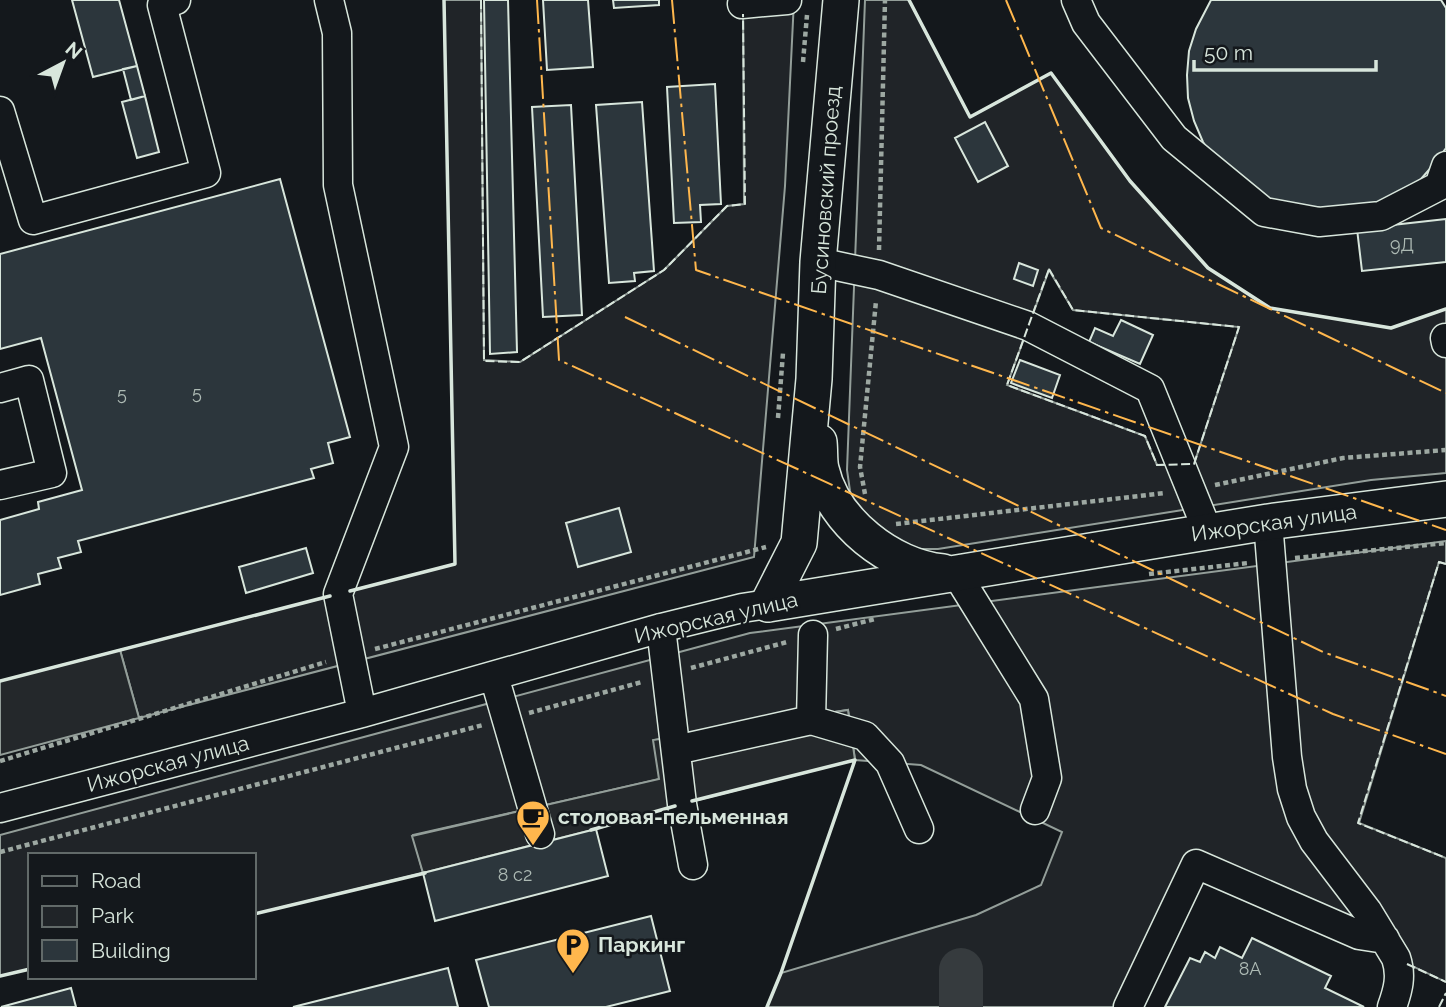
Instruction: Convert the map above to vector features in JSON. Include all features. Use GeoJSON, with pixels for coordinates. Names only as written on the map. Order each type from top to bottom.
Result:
{"type":"FeatureCollection","features":[{"type":"Feature","properties":{"kind":"main road","name":"Бусиновский проезд"},"geometry":{"type":"LineString","coordinates":[[814,379],[818,262],[841,0]]}},
{"type":"Feature","properties":{"kind":"main road"},"geometry":{"type":"LineString","coordinates":[[814,379],[821,469],[836,504],[858,531],[881,550],[935,571],[956,573]]}},
{"type":"Feature","properties":{"kind":"main road"},"geometry":{"type":"LineString","coordinates":[[768,604],[799,543],[814,379]]}},
{"type":"Feature","properties":{"kind":"main road","name":"Ижорская улица"},"geometry":{"type":"LineString","coordinates":[[768,604],[1268,522],[1446,499]]}},
{"type":"Feature","properties":{"kind":"street"},"geometry":{"type":"LineString","coordinates":[[0,111],[33,220],[206,173],[162,5],[176,0]]}},
{"type":"Feature","properties":{"kind":"street"},"geometry":{"type":"LineString","coordinates":[[330,0],[337,33],[338,185],[394,447],[338,594],[362,713]]}},
{"type":"Feature","properties":{"kind":"street"},"geometry":{"type":"LineString","coordinates":[[1076,0],[1086,23],[1174,138],[1264,212],[1319,222],[1381,216],[1439,186],[1446,166]]}},
{"type":"Feature","properties":{"kind":"street"},"geometry":{"type":"LineString","coordinates":[[743,4],[797,7]]}},
{"type":"Feature","properties":{"kind":"street"},"geometry":{"type":"LineString","coordinates":[[818,262],[879,275],[1028,326],[1150,389],[1209,532]]}},
{"type":"Feature","properties":{"kind":"street"},"geometry":{"type":"LineString","coordinates":[[0,388],[29,380],[52,473],[0,485]]}},
{"type":"Feature","properties":{"kind":"street"},"geometry":{"type":"LineString","coordinates":[[1268,522],[1287,757],[1292,789],[1301,817],[1314,841],[1368,912],[1396,958],[1399,966],[1399,986],[1392,1007]]}},
{"type":"Feature","properties":{"kind":"street"},"geometry":{"type":"LineString","coordinates":[[956,573],[1034,699],[1047,778],[1035,810]]}},
{"type":"Feature","properties":{"kind":"street","name":"Ижорская улица"},"geometry":{"type":"LineString","coordinates":[[0,807],[362,713],[661,628],[768,604]]}},
{"type":"Feature","properties":{"kind":"street"},"geometry":{"type":"LineString","coordinates":[[661,628],[682,804],[693,865]]}},
{"type":"Feature","properties":{"kind":"street"},"geometry":{"type":"LineString","coordinates":[[811,720],[813,635]]}},
{"type":"Feature","properties":{"kind":"street"},"geometry":{"type":"LineString","coordinates":[[494,676],[540,834]]}},
{"type":"Feature","properties":{"kind":"street"},"geometry":{"type":"LineString","coordinates":[[676,750],[811,720],[864,736],[890,763],[919,829]]}},
{"type":"Feature","properties":{"kind":"street"},"geometry":{"type":"LineString","coordinates":[[1128,1007],[1196,864],[1359,935],[1385,939]]}},
{"type":"Feature","properties":{"kind":"path"},"geometry":{"type":"LineString","coordinates":[[867,502],[860,467],[879,275],[885,0]]}},
{"type":"Feature","properties":{"kind":"path"},"geometry":{"type":"LineString","coordinates":[[797,7],[803,68]]}},
{"type":"Feature","properties":{"kind":"path"},"geometry":{"type":"LineString","coordinates":[[778,423],[784,341]]}},
{"type":"Feature","properties":{"kind":"path"},"geometry":{"type":"LineString","coordinates":[[888,525],[1191,490],[1343,458],[1446,450]]}},
{"type":"Feature","properties":{"kind":"path"},"geometry":{"type":"LineString","coordinates":[[1147,574],[1446,543]]}},
{"type":"Feature","properties":{"kind":"path"},"geometry":{"type":"LineString","coordinates":[[0,761],[350,655],[769,546]]}},
{"type":"Feature","properties":{"kind":"path"},"geometry":{"type":"LineString","coordinates":[[0,852],[878,618]]}},
{"type":"Feature","properties":{"kind":"green space"},"geometry":{"type":"Polygon","coordinates":[[[444,0],[481,0],[484,360],[520,362],[664,270],[727,206],[744,204],[743,0],[794,0],[785,186],[754,557],[139,718],[120,650],[455,564],[444,0]]]}},
{"type":"Feature","properties":{"kind":"green space"},"geometry":{"type":"Polygon","coordinates":[[[865,0],[909,0],[970,117],[1051,73],[1130,181],[1208,268],[1270,308],[1391,328],[1446,309],[1446,473],[1371,480],[938,549],[910,549],[892,545],[855,507],[847,470],[865,0]],[[1049,270],[1007,385],[1145,436],[1157,465],[1194,464],[1239,327],[1073,310],[1049,270]]]}},
{"type":"Feature","properties":{"kind":"green space"},"geometry":{"type":"Polygon","coordinates":[[[1446,541],[1446,564],[1439,562],[1359,823],[1446,858],[1446,982],[1196,864],[1128,1007],[767,1007],[781,973],[976,915],[1041,885],[1062,832],[921,765],[855,760],[848,710],[654,740],[660,779],[413,835],[423,873],[256,914],[256,853],[28,853],[28,969],[0,976],[0,835],[750,633],[1446,541]]]}},
{"type":"Feature","properties":{"kind":"shaded area"},"geometry":{"type":"Polygon","coordinates":[[[120,650],[139,718],[0,755],[0,681],[120,650]]]}},
{"type":"Feature","properties":{"kind":"shaded area"},"geometry":{"type":"Polygon","coordinates":[[[848,710],[855,760],[423,873],[412,836],[659,779],[653,740],[848,710]]]}},
{"type":"Feature","properties":{"kind":"building"},"geometry":{"type":"Polygon","coordinates":[[[72,0],[119,0],[137,66],[93,77],[72,0]]]}},
{"type":"Feature","properties":{"kind":"building"},"geometry":{"type":"Polygon","coordinates":[[[484,0],[508,0],[517,352],[490,354],[484,0]]]}},
{"type":"Feature","properties":{"kind":"building"},"geometry":{"type":"Polygon","coordinates":[[[543,0],[588,0],[593,67],[547,70],[543,0]]]}},
{"type":"Feature","properties":{"kind":"building"},"geometry":{"type":"Polygon","coordinates":[[[613,0],[659,0],[659,5],[614,8],[613,0]]]}},
{"type":"Feature","properties":{"kind":"building"},"geometry":{"type":"Polygon","coordinates":[[[1211,0],[1441,0],[1446,8],[1446,148],[1421,179],[1404,193],[1363,212],[1271,205],[1216,162],[1194,121],[1188,98],[1189,51],[1196,29],[1211,0]]]}},
{"type":"Feature","properties":{"kind":"building"},"geometry":{"type":"Polygon","coordinates":[[[137,66],[145,96],[131,100],[123,69],[137,66]]]}},
{"type":"Feature","properties":{"kind":"building"},"geometry":{"type":"Polygon","coordinates":[[[715,84],[721,204],[700,205],[701,222],[674,223],[667,87],[715,84]]]}},
{"type":"Feature","properties":{"kind":"building"},"geometry":{"type":"Polygon","coordinates":[[[145,96],[159,152],[137,158],[122,102],[145,96]]]}},
{"type":"Feature","properties":{"kind":"building"},"geometry":{"type":"Polygon","coordinates":[[[642,102],[654,271],[634,273],[635,281],[609,283],[596,105],[642,102]]]}},
{"type":"Feature","properties":{"kind":"building"},"geometry":{"type":"Polygon","coordinates":[[[571,105],[582,315],[543,317],[532,107],[571,105]]]}},
{"type":"Feature","properties":{"kind":"building"},"geometry":{"type":"Polygon","coordinates":[[[985,122],[1008,166],[978,182],[955,138],[985,122]]]}},
{"type":"Feature","properties":{"kind":"building"},"geometry":{"type":"Polygon","coordinates":[[[280,179],[350,437],[328,443],[333,463],[311,469],[314,478],[78,541],[81,552],[58,558],[61,568],[38,574],[40,584],[0,595],[0,520],[39,509],[38,502],[82,490],[41,338],[0,349],[0,254],[280,179]]]}},
{"type":"Feature","properties":{"kind":"building"},"geometry":{"type":"Polygon","coordinates":[[[1446,219],[1446,262],[1362,271],[1357,229],[1446,219]]]}},
{"type":"Feature","properties":{"kind":"building"},"geometry":{"type":"Polygon","coordinates":[[[1019,263],[1038,270],[1033,286],[1014,279],[1019,263]]]}},
{"type":"Feature","properties":{"kind":"building"},"geometry":{"type":"Polygon","coordinates":[[[1121,320],[1153,335],[1140,364],[1089,342],[1095,328],[1113,336],[1121,320]]]}},
{"type":"Feature","properties":{"kind":"building"},"geometry":{"type":"Polygon","coordinates":[[[1020,360],[1060,375],[1052,398],[1011,383],[1020,360]]]}},
{"type":"Feature","properties":{"kind":"building"},"geometry":{"type":"Polygon","coordinates":[[[619,508],[631,552],[578,567],[566,523],[619,508]]]}},
{"type":"Feature","properties":{"kind":"building"},"geometry":{"type":"Polygon","coordinates":[[[306,548],[313,573],[246,593],[239,567],[306,548]]]}},
{"type":"Feature","properties":{"kind":"building"},"geometry":{"type":"Polygon","coordinates":[[[596,829],[608,876],[435,921],[423,873],[596,829]]]}},
{"type":"Feature","properties":{"kind":"building","name":"Паркинг"},"geometry":{"type":"Polygon","coordinates":[[[651,916],[670,991],[606,1007],[489,1007],[476,960],[651,916]]]}},
{"type":"Feature","properties":{"kind":"building"},"geometry":{"type":"Polygon","coordinates":[[[1252,938],[1331,976],[1325,988],[1364,1007],[1165,1007],[1190,958],[1200,962],[1205,952],[1215,958],[1220,947],[1242,958],[1252,938]]]}},
{"type":"Feature","properties":{"kind":"building"},"geometry":{"type":"Polygon","coordinates":[[[448,968],[458,1007],[293,1007],[448,968]]]}},
{"type":"Feature","properties":{"kind":"building"},"geometry":{"type":"Polygon","coordinates":[[[71,988],[76,1007],[1,1007],[71,988]]]}},
{"type":"Feature","properties":{"kind":"waterway"},"geometry":{"type":"LineString","coordinates":[[961,970],[961,1007]]}},
{"type":"Feature","properties":{"kind":"fence"},"geometry":{"type":"LineString","coordinates":[[481,0],[484,361],[520,362],[664,270],[727,206],[745,204],[743,14]]}},
{"type":"Feature","properties":{"kind":"fence"},"geometry":{"type":"LineString","coordinates":[[1049,269],[1073,310],[1239,327],[1194,464],[1157,465],[1145,436],[1007,385],[1049,269]]}},
{"type":"Feature","properties":{"kind":"fence"},"geometry":{"type":"LineString","coordinates":[[1446,564],[1439,562],[1358,823],[1446,858]]}},
{"type":"Feature","properties":{"kind":"fence"},"geometry":{"type":"LineString","coordinates":[[1407,964],[1446,982]]}},
{"type":"Feature","properties":{"kind":"fence"},"geometry":{"type":"LineString","coordinates":[[1439,1007],[1446,993]]}},
{"type":"Feature","properties":{"kind":"wall"},"geometry":{"type":"LineString","coordinates":[[350,591],[455,564],[444,0]]}},
{"type":"Feature","properties":{"kind":"wall"},"geometry":{"type":"LineString","coordinates":[[909,0],[970,117],[1051,73],[1130,181],[1208,268],[1270,308],[1391,328],[1446,309]]}},
{"type":"Feature","properties":{"kind":"wall"},"geometry":{"type":"LineString","coordinates":[[0,681],[330,596]]}},
{"type":"Feature","properties":{"kind":"wall"},"geometry":{"type":"LineString","coordinates":[[692,801],[855,760],[767,1007]]}},
{"type":"Feature","properties":{"kind":"wall"},"geometry":{"type":"LineString","coordinates":[[591,830],[675,806]]}},
{"type":"Feature","properties":{"kind":"wall"},"geometry":{"type":"LineString","coordinates":[[256,914],[425,873]]}},
{"type":"Feature","properties":{"kind":"wall"},"geometry":{"type":"LineString","coordinates":[[0,976],[28,969]]}},
{"type":"Feature","properties":{"kind":"power"},"geometry":{"type":"LineString","coordinates":[[537,0],[559,360],[1333,714],[1446,754]]}},
{"type":"Feature","properties":{"kind":"power"},"geometry":{"type":"LineString","coordinates":[[672,0],[696,270],[1446,530]]}},
{"type":"Feature","properties":{"kind":"power"},"geometry":{"type":"LineString","coordinates":[[1006,0],[1101,228],[1446,393]]}},
{"type":"Feature","properties":{"kind":"power"},"geometry":{"type":"LineString","coordinates":[[625,317],[1323,652],[1446,696]]}},
{"type":"Feature","properties":{"kind":"place","name":"столовая-пельменная"},"geometry":{"type":"Point","coordinates":[533,847]}},
{"type":"Feature","properties":{"kind":"place","name":"Паркинг"},"geometry":{"type":"Point","coordinates":[573,975]}}]}
